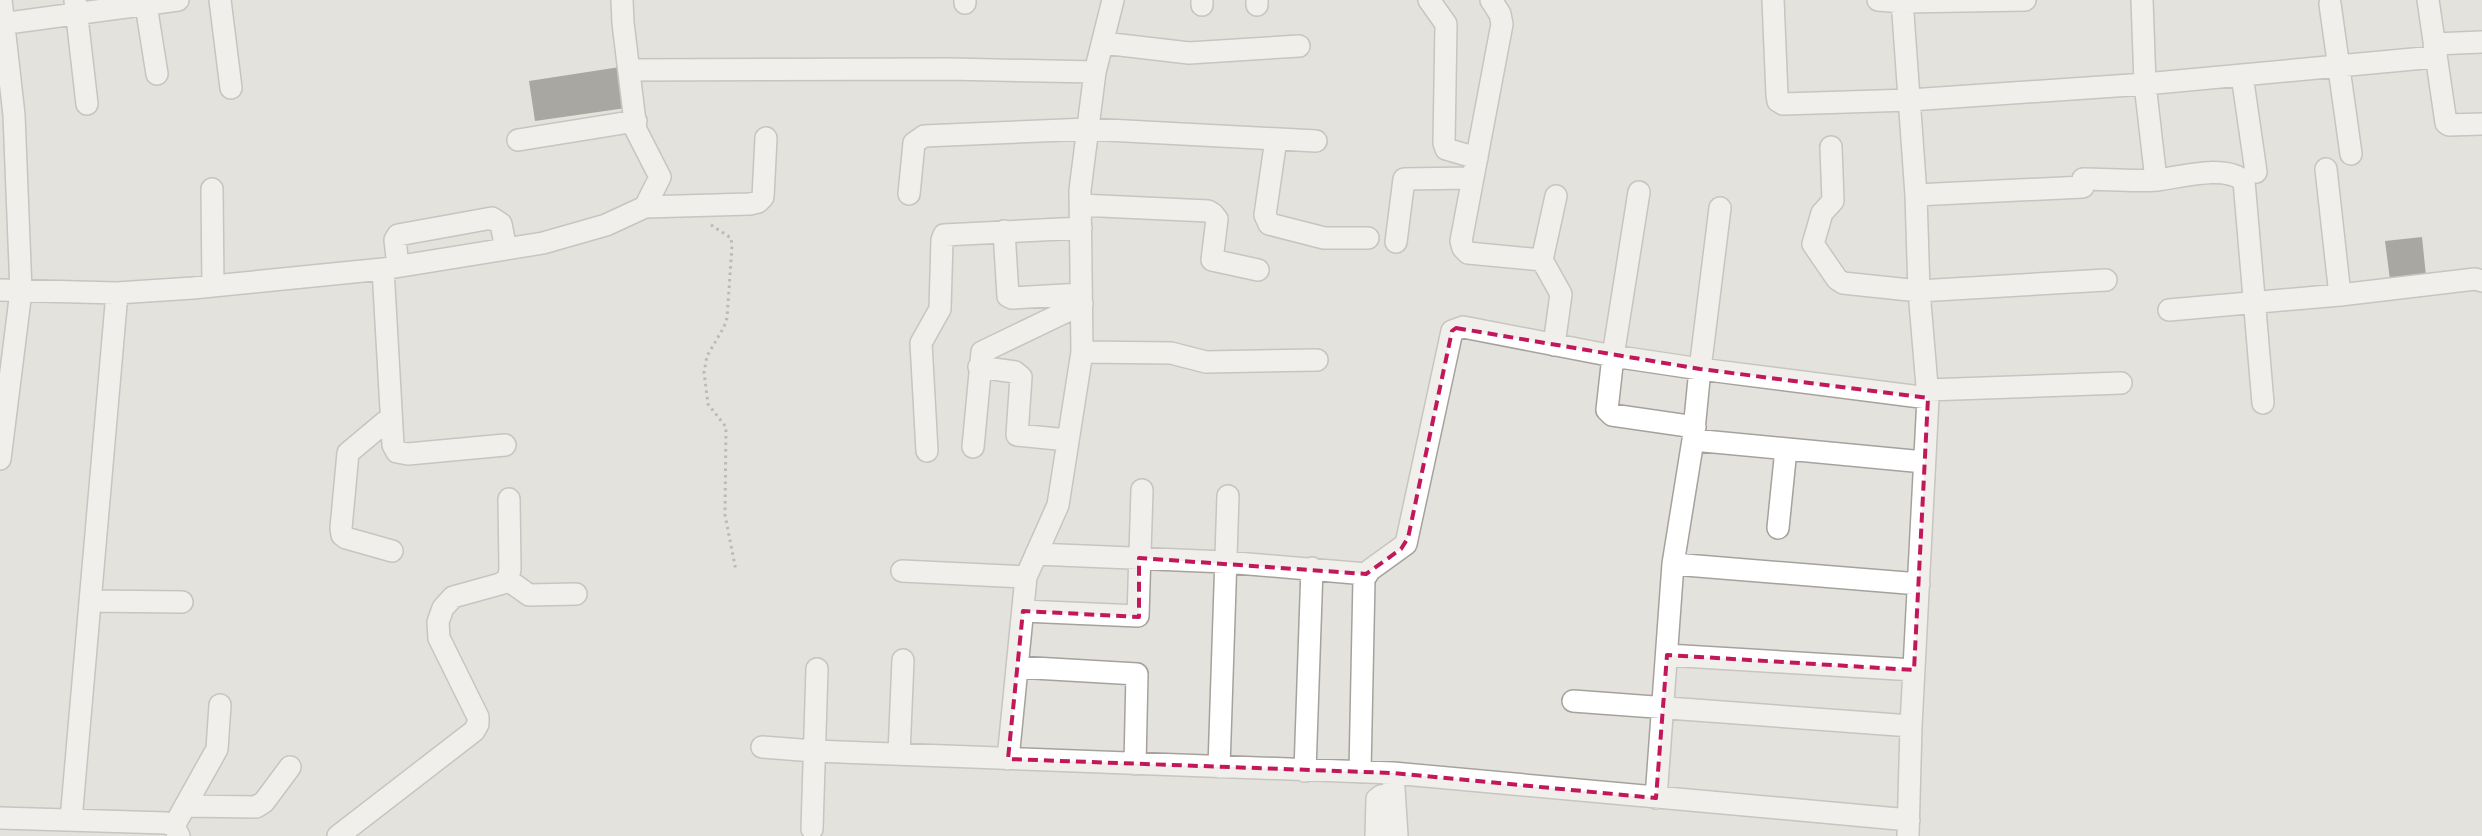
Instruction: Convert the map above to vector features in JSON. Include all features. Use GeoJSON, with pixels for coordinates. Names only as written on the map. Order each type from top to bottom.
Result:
{"type":"FeatureCollection","features":[{"type":"Feature","properties":{"kind":"street"},"geometry":{"type":"LineString","coordinates":[[0,459],[10,290],[14,115],[2,24],[1,0]]}},
{"type":"Feature","properties":{"kind":"street"},"geometry":{"type":"LineString","coordinates":[[2,24],[76,7],[178,0]]}},
{"type":"Feature","properties":{"kind":"street"},"geometry":{"type":"LineString","coordinates":[[220,0],[231,88]]}},
{"type":"Feature","properties":{"kind":"street"},"geometry":{"type":"LineString","coordinates":[[622,0],[636,130],[660,177],[645,207]]}},
{"type":"Feature","properties":{"kind":"street"},"geometry":{"type":"LineString","coordinates":[[1008,759],[1026,576],[1058,505],[1082,352],[1080,205],[1095,72],[1113,0]]}},
{"type":"Feature","properties":{"kind":"street"},"geometry":{"type":"LineString","coordinates":[[1429,0],[1446,24],[1444,143],[1446,149],[1475,168]]}},
{"type":"Feature","properties":{"kind":"street"},"geometry":{"type":"LineString","coordinates":[[1491,0],[1500,14],[1502,24],[1461,241],[1463,248],[1468,253],[1542,260]]}},
{"type":"Feature","properties":{"kind":"street"},"geometry":{"type":"LineString","coordinates":[[1773,0],[1778,101],[1784,104],[1910,100],[2145,84],[2339,65],[2482,42]]}},
{"type":"Feature","properties":{"kind":"street"},"geometry":{"type":"LineString","coordinates":[[1878,0],[2025,0]]}},
{"type":"Feature","properties":{"kind":"street"},"geometry":{"type":"LineString","coordinates":[[2142,0],[2145,84],[2156,180]]}},
{"type":"Feature","properties":{"kind":"street"},"geometry":{"type":"LineString","coordinates":[[2428,0],[2446,123],[2449,125],[2482,124]]}},
{"type":"Feature","properties":{"kind":"street"},"geometry":{"type":"LineString","coordinates":[[762,747],[814,751],[1360,772],[1394,783],[1656,798],[1909,828],[1911,726],[1927,394],[1919,291],[1916,195],[1910,100],[1902,1]]}},
{"type":"Feature","properties":{"kind":"street"},"geometry":{"type":"LineString","coordinates":[[148,3],[157,74]]}},
{"type":"Feature","properties":{"kind":"street"},"geometry":{"type":"LineString","coordinates":[[2330,4],[2351,154]]}},
{"type":"Feature","properties":{"kind":"street"},"geometry":{"type":"LineString","coordinates":[[76,7],[87,104]]}},
{"type":"Feature","properties":{"kind":"street"},"geometry":{"type":"LineString","coordinates":[[1102,43],[1189,53],[1299,46]]}},
{"type":"Feature","properties":{"kind":"street"},"geometry":{"type":"LineString","coordinates":[[629,70],[949,69],[1095,72]]}},
{"type":"Feature","properties":{"kind":"street"},"geometry":{"type":"LineString","coordinates":[[2242,75],[2256,172]]}},
{"type":"Feature","properties":{"kind":"street"},"geometry":{"type":"LineString","coordinates":[[518,140],[636,121]]}},
{"type":"Feature","properties":{"kind":"street"},"geometry":{"type":"LineString","coordinates":[[910,194],[914,143],[924,136],[1088,129],[1316,142]]}},
{"type":"Feature","properties":{"kind":"street"},"geometry":{"type":"LineString","coordinates":[[10,290],[117,294],[390,267],[543,243],[606,225],[645,207],[750,204],[758,202],[763,197],[766,138]]}},
{"type":"Feature","properties":{"kind":"street"},"geometry":{"type":"LineString","coordinates":[[1276,139],[1264,215],[1269,224],[1324,238],[1368,238]]}},
{"type":"Feature","properties":{"kind":"street"},"geometry":{"type":"LineString","coordinates":[[1831,147],[1834,201],[1822,213],[1813,239],[1815,249],[1838,280],[1843,283],[1919,291],[2106,280]]}},
{"type":"Feature","properties":{"kind":"street"},"geometry":{"type":"LineString","coordinates":[[1396,242],[1404,180],[1475,168]]}},
{"type":"Feature","properties":{"kind":"street"},"geometry":{"type":"LineString","coordinates":[[2326,169],[2340,295]]}},
{"type":"Feature","properties":{"kind":"street"},"geometry":{"type":"LineString","coordinates":[[1916,195],[2083,183],[2156,180],[2204,172],[2238,176],[2244,181],[2263,403]]}},
{"type":"Feature","properties":{"kind":"street"},"geometry":{"type":"LineString","coordinates":[[212,189],[213,286]]}},
{"type":"Feature","properties":{"kind":"street"},"geometry":{"type":"LineString","coordinates":[[1639,192],[1613,356],[1608,414],[1694,434],[1786,448],[1924,462]]}},
{"type":"Feature","properties":{"kind":"street"},"geometry":{"type":"LineString","coordinates":[[1554,344],[1561,294],[1542,260],[1556,196]]}},
{"type":"Feature","properties":{"kind":"street"},"geometry":{"type":"LineString","coordinates":[[1080,205],[1208,211],[1216,219],[1212,260],[1258,270]]}},
{"type":"Feature","properties":{"kind":"street"},"geometry":{"type":"LineString","coordinates":[[1656,798],[1673,564],[1694,434],[1720,208]]}},
{"type":"Feature","properties":{"kind":"street"},"geometry":{"type":"LineString","coordinates":[[505,445],[408,454],[397,452],[393,446],[391,417],[390,267],[395,240],[398,235],[492,218],[501,224],[506,249]]}},
{"type":"Feature","properties":{"kind":"street"},"geometry":{"type":"LineString","coordinates":[[927,451],[921,343],[940,309],[942,240],[948,234],[1080,228]]}},
{"type":"Feature","properties":{"kind":"street"},"geometry":{"type":"LineString","coordinates":[[1004,232],[1008,296],[1012,298],[1081,299]]}},
{"type":"Feature","properties":{"kind":"street"},"geometry":{"type":"LineString","coordinates":[[2168,310],[2254,304],[2475,279],[2482,281]]}},
{"type":"Feature","properties":{"kind":"street"},"geometry":{"type":"LineString","coordinates":[[71,820],[117,294]]}},
{"type":"Feature","properties":{"kind":"street"},"geometry":{"type":"LineString","coordinates":[[973,447],[979,367],[982,352],[1081,299]]}},
{"type":"Feature","properties":{"kind":"street"},"geometry":{"type":"LineString","coordinates":[[1036,554],[1224,562],[1366,574],[1406,544],[1452,331],[1463,327],[1613,356],[1700,369],[1927,394],[2121,383]]}},
{"type":"Feature","properties":{"kind":"street"},"geometry":{"type":"LineString","coordinates":[[1082,352],[1171,353],[1206,362],[1317,360]]}},
{"type":"Feature","properties":{"kind":"street"},"geometry":{"type":"LineString","coordinates":[[979,367],[1015,372],[1021,377],[1017,436],[1068,440]]}},
{"type":"Feature","properties":{"kind":"street"},"geometry":{"type":"LineString","coordinates":[[391,417],[348,453],[341,528],[342,535],[346,538],[392,551]]}},
{"type":"Feature","properties":{"kind":"street"},"geometry":{"type":"LineString","coordinates":[[1778,528],[1786,448]]}},
{"type":"Feature","properties":{"kind":"street"},"geometry":{"type":"LineString","coordinates":[[1023,611],[1138,616],[1142,490]]}},
{"type":"Feature","properties":{"kind":"street"},"geometry":{"type":"LineString","coordinates":[[1219,767],[1224,562],[1228,496]]}},
{"type":"Feature","properties":{"kind":"street"},"geometry":{"type":"LineString","coordinates":[[508,580],[510,569],[509,499]]}},
{"type":"Feature","properties":{"kind":"street"},"geometry":{"type":"LineString","coordinates":[[1673,564],[1919,584]]}},
{"type":"Feature","properties":{"kind":"street"},"geometry":{"type":"LineString","coordinates":[[1305,770],[1312,568]]}},
{"type":"Feature","properties":{"kind":"street"},"geometry":{"type":"LineString","coordinates":[[902,571],[1026,576]]}},
{"type":"Feature","properties":{"kind":"street"},"geometry":{"type":"LineString","coordinates":[[1360,772],[1366,574]]}},
{"type":"Feature","properties":{"kind":"street"},"geometry":{"type":"LineString","coordinates":[[508,580],[529,595],[576,594]]}},
{"type":"Feature","properties":{"kind":"street"},"geometry":{"type":"LineString","coordinates":[[338,836],[474,731],[478,724],[478,717],[439,638],[438,622],[443,608],[453,597],[508,580]]}},
{"type":"Feature","properties":{"kind":"street"},"geometry":{"type":"LineString","coordinates":[[90,602],[182,602]]}},
{"type":"Feature","properties":{"kind":"street"},"geometry":{"type":"LineString","coordinates":[[1667,655],[1914,670]]}},
{"type":"Feature","properties":{"kind":"street"},"geometry":{"type":"LineString","coordinates":[[900,754],[903,660]]}},
{"type":"Feature","properties":{"kind":"street"},"geometry":{"type":"LineString","coordinates":[[1017,667],[1137,674],[1135,764]]}},
{"type":"Feature","properties":{"kind":"street"},"geometry":{"type":"LineString","coordinates":[[812,829],[818,669]]}},
{"type":"Feature","properties":{"kind":"street"},"geometry":{"type":"LineString","coordinates":[[1573,701],[1911,726]]}},
{"type":"Feature","properties":{"kind":"street"},"geometry":{"type":"LineString","coordinates":[[0,818],[71,820],[176,831],[186,806],[216,749],[220,706]]}},
{"type":"Feature","properties":{"kind":"street"},"geometry":{"type":"LineString","coordinates":[[186,806],[244,809],[256,807],[264,802],[290,767]]}},
{"type":"Feature","properties":{"kind":"street"},"geometry":{"type":"LineString","coordinates":[[1376,836],[1377,799],[1394,783]]}},
{"type":"Feature","properties":{"kind":"street"},"geometry":{"type":"LineString","coordinates":[[1394,783],[1398,836]]}},
{"type":"Feature","properties":{"kind":"path"},"geometry":{"type":"LineString","coordinates":[[710,224],[731,238],[732,246],[727,318],[724,327],[707,356],[704,372],[708,404],[726,427],[725,514],[736,571]]}},
{"type":"Feature","properties":{"kind":"highlighted area"},"geometry":{"type":"Polygon","coordinates":[[[1456,328],[1700,369],[1928,398],[1914,670],[1667,655],[1656,798],[1393,773],[1008,759],[1023,611],[1139,617],[1139,558],[1366,574],[1401,549],[1408,538],[1452,331],[1456,328]]]}},
{"type":"Feature","properties":{"kind":"building"},"geometry":{"type":"Polygon","coordinates":[[[620,67],[626,108],[535,121],[529,81],[620,67]]]}},
{"type":"Feature","properties":{"kind":"building"},"geometry":{"type":"Polygon","coordinates":[[[2422,237],[2426,276],[2390,280],[2385,241],[2422,237]]]}}]}
